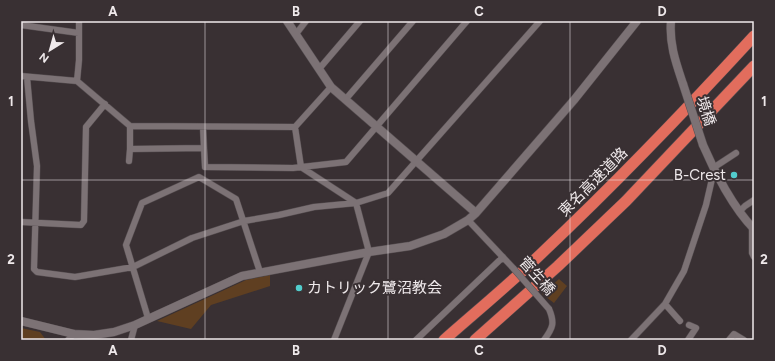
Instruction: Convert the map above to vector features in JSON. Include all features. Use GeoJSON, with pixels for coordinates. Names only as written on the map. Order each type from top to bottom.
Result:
{"type":"FeatureCollection","features":[{"type":"Feature","properties":{"kind":"highway","name":"東名高速道路"},"geometry":{"type":"LineString","coordinates":[[444,340],[543,253],[695,101],[754,36]]}},
{"type":"Feature","properties":{"kind":"highway"},"geometry":{"type":"LineString","coordinates":[[475,340],[558,266],[626,201],[754,66]]}},
{"type":"Feature","properties":{"kind":"street"},"geometry":{"type":"LineString","coordinates":[[77,80],[79,60],[78,21]]}},
{"type":"Feature","properties":{"kind":"street"},"geometry":{"type":"LineString","coordinates":[[287,21],[331,87],[476,213]]}},
{"type":"Feature","properties":{"kind":"street"},"geometry":{"type":"LineString","coordinates":[[296,34],[306,21]]}},
{"type":"Feature","properties":{"kind":"street"},"geometry":{"type":"LineString","coordinates":[[319,69],[360,21]]}},
{"type":"Feature","properties":{"kind":"street"},"geometry":{"type":"LineString","coordinates":[[345,100],[414,21]]}},
{"type":"Feature","properties":{"kind":"street"},"geometry":{"type":"LineString","coordinates":[[203,127],[205,167],[280,168],[346,162],[466,21]]}},
{"type":"Feature","properties":{"kind":"street"},"geometry":{"type":"LineString","coordinates":[[331,87],[295,127],[130,126],[77,80],[24,77],[37,166],[34,269],[37,272],[75,277],[133,267],[192,238],[244,221],[314,207],[356,203],[388,193],[540,21]]}},
{"type":"Feature","properties":{"kind":"street"},"geometry":{"type":"LineString","coordinates":[[21,321],[71,337],[107,333],[135,325],[242,276],[369,252],[410,246],[444,234],[468,220],[476,213],[574,100],[637,21]]}},
{"type":"Feature","properties":{"kind":"street","name":"境橋"},"geometry":{"type":"LineString","coordinates":[[671,21],[672,53],[702,145],[715,171],[740,211],[753,228]]}},
{"type":"Feature","properties":{"kind":"street"},"geometry":{"type":"LineString","coordinates":[[21,25],[79,33]]}},
{"type":"Feature","properties":{"kind":"street"},"geometry":{"type":"LineString","coordinates":[[21,222],[81,225],[84,221],[86,127],[105,104]]}},
{"type":"Feature","properties":{"kind":"street"},"geometry":{"type":"LineString","coordinates":[[129,161],[130,126]]}},
{"type":"Feature","properties":{"kind":"street"},"geometry":{"type":"LineString","coordinates":[[295,127],[301,167],[356,203],[369,252],[334,340]]}},
{"type":"Feature","properties":{"kind":"street"},"geometry":{"type":"LineString","coordinates":[[130,149],[204,148]]}},
{"type":"Feature","properties":{"kind":"street"},"geometry":{"type":"LineString","coordinates":[[631,340],[665,304],[684,271],[704,212],[715,171],[736,153]]}},
{"type":"Feature","properties":{"kind":"street"},"geometry":{"type":"LineString","coordinates":[[148,318],[126,245],[142,203],[199,177],[236,199],[244,221],[252,252],[260,272]]}},
{"type":"Feature","properties":{"kind":"street"},"geometry":{"type":"LineString","coordinates":[[740,211],[744,206],[754,200]]}},
{"type":"Feature","properties":{"kind":"street","name":"菅生橋"},"geometry":{"type":"LineString","coordinates":[[468,220],[549,309],[553,319],[551,331],[544,340]]}},
{"type":"Feature","properties":{"kind":"street"},"geometry":{"type":"LineString","coordinates":[[753,228],[752,253],[754,256]]}},
{"type":"Feature","properties":{"kind":"street"},"geometry":{"type":"LineString","coordinates":[[416,340],[504,259]]}},
{"type":"Feature","properties":{"kind":"street"},"geometry":{"type":"LineString","coordinates":[[665,304],[680,321]]}},
{"type":"Feature","properties":{"kind":"street"},"geometry":{"type":"LineString","coordinates":[[131,340],[135,325]]}},
{"type":"Feature","properties":{"kind":"street"},"geometry":{"type":"LineString","coordinates":[[688,340],[696,328],[689,325]]}},
{"type":"Feature","properties":{"kind":"street"},"geometry":{"type":"LineString","coordinates":[[729,340],[734,334],[744,340]]}},
{"type":"Feature","properties":{"kind":"shaded area"},"geometry":{"type":"Polygon","coordinates":[[[270,275],[270,286],[211,305],[191,329],[157,321],[246,280],[270,275]]]}},
{"type":"Feature","properties":{"kind":"shaded area"},"geometry":{"type":"Polygon","coordinates":[[[559,279],[567,286],[554,303],[542,294],[559,279]]]}},
{"type":"Feature","properties":{"kind":"shaded area"},"geometry":{"type":"Polygon","coordinates":[[[21,328],[40,332],[46,340],[21,340],[21,328]]]}},
{"type":"Feature","properties":{"kind":"place","name":"B-Crest"},"geometry":{"type":"Point","coordinates":[734,175]}},
{"type":"Feature","properties":{"kind":"place","name":"カトリック鷺沼教会"},"geometry":{"type":"Point","coordinates":[299,288]}}]}
